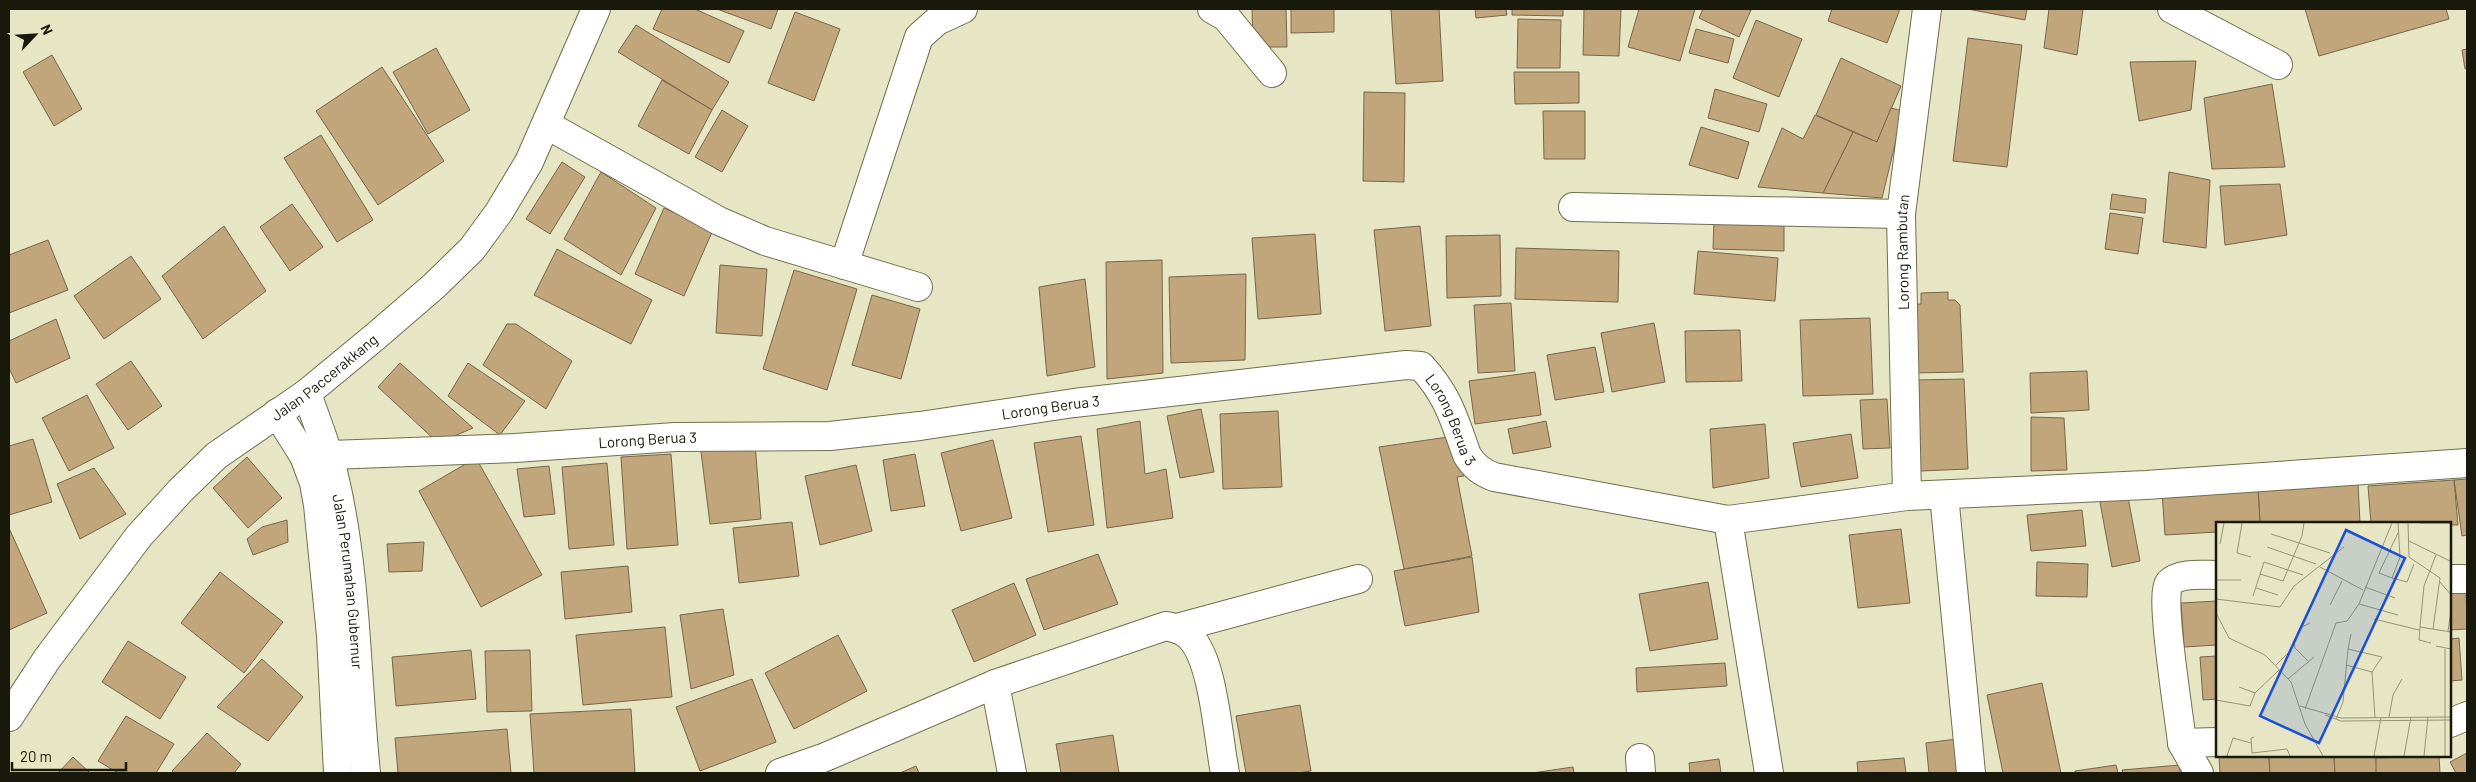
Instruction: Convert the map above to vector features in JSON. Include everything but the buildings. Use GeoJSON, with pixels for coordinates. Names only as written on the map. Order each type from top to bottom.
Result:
{"type":"FeatureCollection","features":[{"type":"Feature","properties":{"kind":"street","name":"Jalan Paccerakkang"},"geometry":{"type":"LineString","coordinates":[[9,717],[47,659],[139,536],[216,456],[306,394],[434,286],[472,249],[499,212],[529,162],[596,9]]}},
{"type":"Feature","properties":{"kind":"street"},"geometry":{"type":"LineString","coordinates":[[844,264],[919,37],[938,20],[963,9]]}},
{"type":"Feature","properties":{"kind":"street"},"geometry":{"type":"LineString","coordinates":[[1212,9],[1226,18],[1272,73]]}},
{"type":"Feature","properties":{"kind":"street","name":"Lorong Rambutan"},"geometry":{"type":"LineString","coordinates":[[1907,496],[1901,214],[1927,9]]}},
{"type":"Feature","properties":{"kind":"street"},"geometry":{"type":"LineString","coordinates":[[2172,9],[2278,65]]}},
{"type":"Feature","properties":{"kind":"street"},"geometry":{"type":"LineString","coordinates":[[546,125],[719,221],[765,241],[918,287]]}},
{"type":"Feature","properties":{"kind":"street"},"geometry":{"type":"LineString","coordinates":[[1574,206],[1901,214]]}},
{"type":"Feature","properties":{"kind":"street","name":"Lorong Berua 3"},"geometry":{"type":"LineString","coordinates":[[316,455],[466,450],[675,438],[830,436],[920,426],[1074,403],[1406,365],[1421,366],[1445,396],[1467,455],[1472,464],[1482,472],[1512,481],[1728,520],[1907,496],[2146,485],[2467,463]]}},
{"type":"Feature","properties":{"kind":"street","name":"Jalan Perumahan Gubernur"},"geometry":{"type":"LineString","coordinates":[[306,394],[316,455],[314,483],[332,635],[338,773]]}},
{"type":"Feature","properties":{"kind":"street","name":"Jalan Perumahan Gubernur"},"geometry":{"type":"LineString","coordinates":[[277,413],[316,455],[340,502],[349,563],[366,773]]}},
{"type":"Feature","properties":{"kind":"street"},"geometry":{"type":"LineString","coordinates":[[1944,495],[1971,773]]}},
{"type":"Feature","properties":{"kind":"street"},"geometry":{"type":"LineString","coordinates":[[1728,520],[1769,773]]}},
{"type":"Feature","properties":{"kind":"street"},"geometry":{"type":"LineString","coordinates":[[2199,773],[2182,743],[2167,620],[2166,592],[2168,584],[2180,577],[2216,575]]}},
{"type":"Feature","properties":{"kind":"street"},"geometry":{"type":"LineString","coordinates":[[1177,628],[1358,579]]}},
{"type":"Feature","properties":{"kind":"street"},"geometry":{"type":"LineString","coordinates":[[2451,579],[2467,580]]}},
{"type":"Feature","properties":{"kind":"street"},"geometry":{"type":"LineString","coordinates":[[780,773],[823,758],[995,684],[1166,626],[1177,628],[1190,636],[1199,649],[1208,673],[1225,773]]}},
{"type":"Feature","properties":{"kind":"street"},"geometry":{"type":"LineString","coordinates":[[995,684],[1012,773]]}},
{"type":"Feature","properties":{"kind":"street"},"geometry":{"type":"LineString","coordinates":[[2451,723],[2467,716]]}},
{"type":"Feature","properties":{"kind":"street"},"geometry":{"type":"LineString","coordinates":[[2182,743],[2216,742]]}}]}
